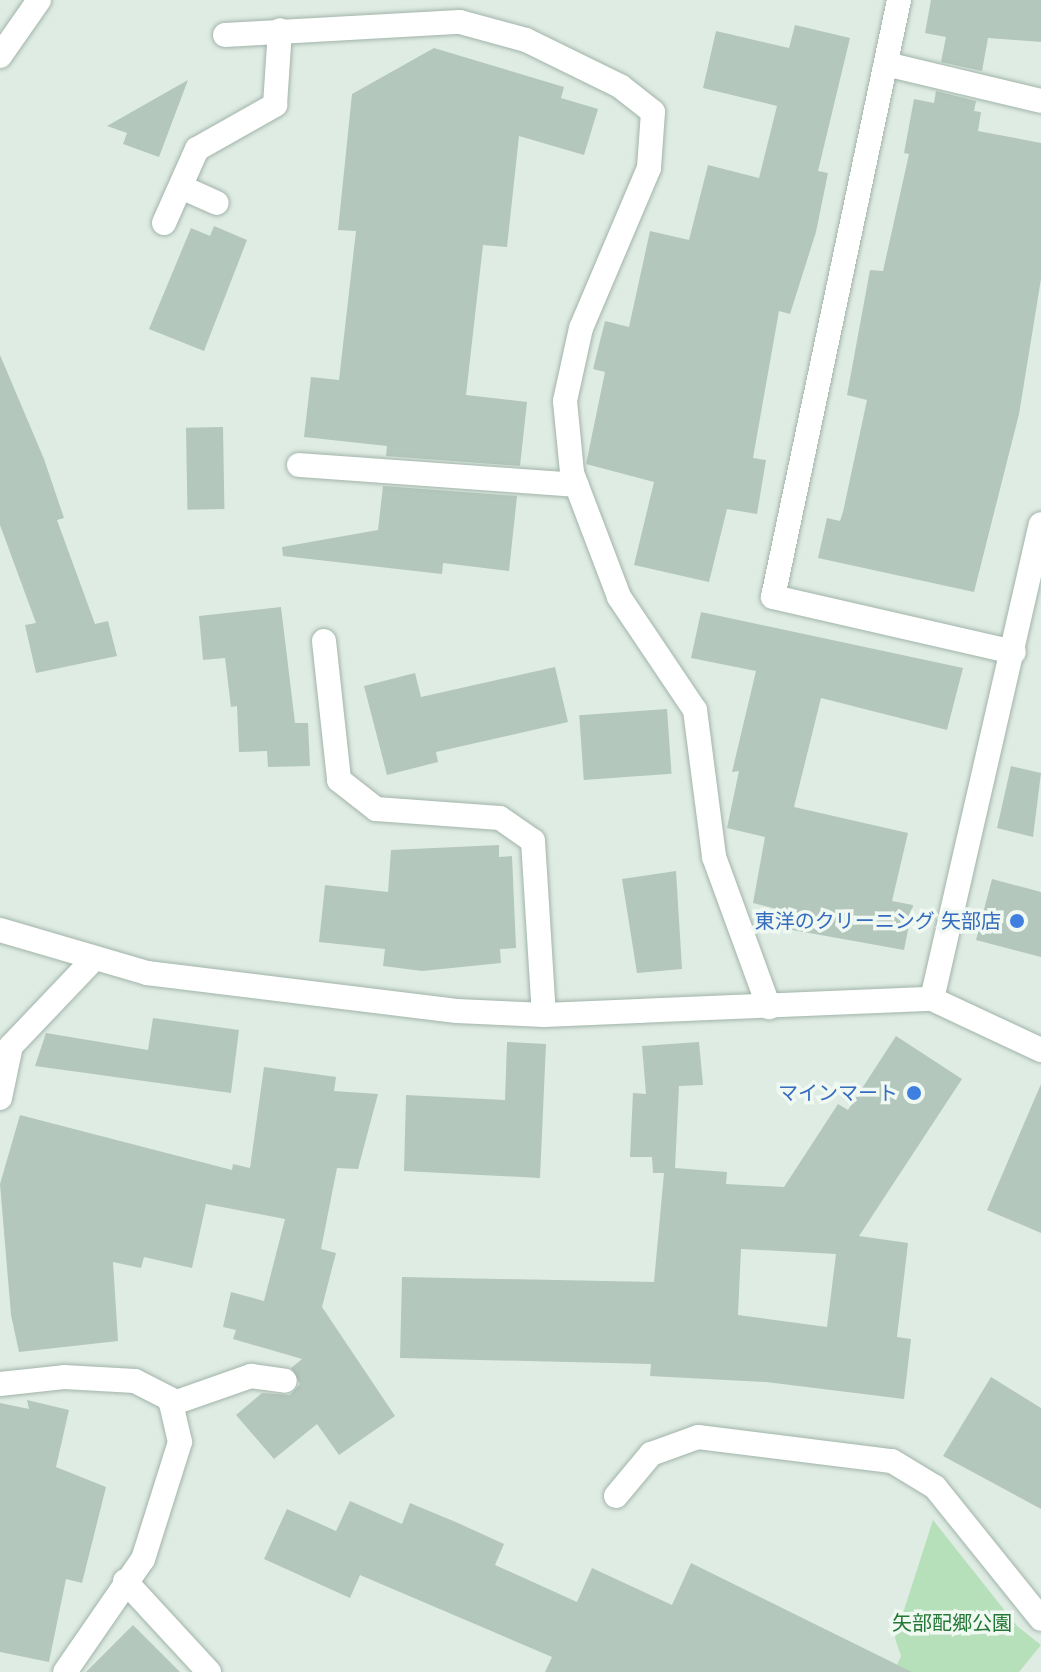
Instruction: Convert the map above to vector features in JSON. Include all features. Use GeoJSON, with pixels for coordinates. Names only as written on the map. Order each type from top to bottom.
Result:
{"type":"FeatureCollection","features":[{"type":"Feature","properties":{"kind":"street"},"geometry":{"type":"LineString","coordinates":[[0,56],[39,0]]}},
{"type":"Feature","properties":{"kind":"street"},"geometry":{"type":"LineString","coordinates":[[899,0],[773,597],[1014,652]]}},
{"type":"Feature","properties":{"kind":"street"},"geometry":{"type":"LineString","coordinates":[[225,35],[460,22],[526,40],[620,86],[653,112],[649,168],[581,328],[565,401],[576,485],[619,597],[695,710],[714,857],[769,1007]]}},
{"type":"Feature","properties":{"kind":"street"},"geometry":{"type":"LineString","coordinates":[[164,223],[197,149],[275,105],[280,30]]}},
{"type":"Feature","properties":{"kind":"street"},"geometry":{"type":"LineString","coordinates":[[886,64],[1041,101]]}},
{"type":"Feature","properties":{"kind":"street"},"geometry":{"type":"LineString","coordinates":[[181,187],[217,203]]}},
{"type":"Feature","properties":{"kind":"street"},"geometry":{"type":"LineString","coordinates":[[299,465],[576,485]]}},
{"type":"Feature","properties":{"kind":"street"},"geometry":{"type":"LineString","coordinates":[[932,999],[1041,524]]}},
{"type":"Feature","properties":{"kind":"street"},"geometry":{"type":"LineString","coordinates":[[324,641],[339,780],[376,809],[500,818],[533,841],[544,1015]]}},
{"type":"Feature","properties":{"kind":"street"},"geometry":{"type":"LineString","coordinates":[[0,930],[93,960],[147,973],[544,1015],[932,999],[1041,1050]]}},
{"type":"Feature","properties":{"kind":"street"},"geometry":{"type":"LineString","coordinates":[[0,1098],[11,1046],[93,960]]}},
{"type":"Feature","properties":{"kind":"street"},"geometry":{"type":"LineString","coordinates":[[171,1404],[251,1376],[285,1381]]}},
{"type":"Feature","properties":{"kind":"street"},"geometry":{"type":"LineString","coordinates":[[0,1384],[64,1377],[135,1381],[171,1404],[180,1442],[143,1559],[65,1672]]}},
{"type":"Feature","properties":{"kind":"street"},"geometry":{"type":"LineString","coordinates":[[616,1496],[651,1454],[698,1437],[892,1461],[935,1487],[1041,1619]]}},
{"type":"Feature","properties":{"kind":"street"},"geometry":{"type":"LineString","coordinates":[[125,1581],[209,1672]]}},
{"type":"Feature","properties":{"kind":"green space","name":"矢部配郷公園"},"geometry":{"type":"Polygon","coordinates":[[[933,1520],[1017,1626],[1041,1645],[1019,1672],[894,1672],[901,1656],[895,1638],[933,1520]]]}},
{"type":"Feature","properties":{"kind":"building"},"geometry":{"type":"Polygon","coordinates":[[[931,0],[1041,0],[1041,42],[988,38],[982,71],[941,62],[946,37],[925,33],[931,0]]]}},
{"type":"Feature","properties":{"kind":"building"},"geometry":{"type":"Polygon","coordinates":[[[795,25],[850,38],[818,171],[828,173],[816,232],[790,314],[779,311],[753,458],[766,460],[757,514],[727,509],[709,582],[634,565],[654,482],[586,464],[605,372],[593,369],[605,321],[629,327],[650,231],[689,240],[708,165],[759,178],[777,106],[703,88],[716,31],[789,48],[795,25]]]}},
{"type":"Feature","properties":{"kind":"building"},"geometry":{"type":"Polygon","coordinates":[[[434,48],[564,87],[561,98],[598,109],[584,155],[519,136],[507,247],[483,245],[466,395],[527,402],[520,466],[386,456],[387,446],[304,437],[311,377],[339,380],[356,231],[338,230],[352,94],[434,48]]]}},
{"type":"Feature","properties":{"kind":"building"},"geometry":{"type":"Polygon","coordinates":[[[188,80],[159,157],[123,144],[127,133],[107,126],[188,80]]]}},
{"type":"Feature","properties":{"kind":"building"},"geometry":{"type":"Polygon","coordinates":[[[936,91],[976,101],[974,111],[981,112],[978,131],[1041,143],[1041,279],[1019,414],[974,592],[818,558],[827,518],[840,521],[843,512],[867,400],[847,395],[870,270],[883,271],[909,154],[904,153],[914,99],[934,103],[936,91]]]}},
{"type":"Feature","properties":{"kind":"building"},"geometry":{"type":"Polygon","coordinates":[[[214,226],[247,240],[204,351],[149,329],[191,228],[210,236],[214,226]]]}},
{"type":"Feature","properties":{"kind":"building"},"geometry":{"type":"Polygon","coordinates":[[[0,355],[44,459],[64,518],[57,520],[95,624],[108,621],[117,656],[36,673],[25,625],[36,623],[0,525],[0,355]]]}},
{"type":"Feature","properties":{"kind":"building"},"geometry":{"type":"Polygon","coordinates":[[[223,427],[224,509],[187,510],[186,428],[223,427]]]}},
{"type":"Feature","properties":{"kind":"building"},"geometry":{"type":"Polygon","coordinates":[[[383,486],[517,496],[509,571],[443,563],[442,574],[283,556],[282,547],[378,530],[383,486]]]}},
{"type":"Feature","properties":{"kind":"building"},"geometry":{"type":"Polygon","coordinates":[[[281,607],[295,723],[308,723],[310,766],[268,767],[267,751],[239,752],[237,706],[231,707],[225,658],[203,660],[199,616],[281,607]]]}},
{"type":"Feature","properties":{"kind":"building"},"geometry":{"type":"Polygon","coordinates":[[[701,612],[963,668],[947,730],[821,698],[794,807],[908,833],[892,901],[913,905],[904,950],[776,927],[780,910],[753,903],[765,837],[727,828],[739,771],[732,772],[756,671],[691,658],[701,612]]]}},
{"type":"Feature","properties":{"kind":"building"},"geometry":{"type":"Polygon","coordinates":[[[555,667],[568,722],[436,752],[438,762],[387,775],[364,686],[415,673],[421,697],[555,667]]]}},
{"type":"Feature","properties":{"kind":"building"},"geometry":{"type":"Polygon","coordinates":[[[667,709],[672,774],[584,780],[579,715],[667,709]]]}},
{"type":"Feature","properties":{"kind":"building"},"geometry":{"type":"Polygon","coordinates":[[[1011,766],[1041,773],[1033,837],[997,828],[1011,766]]]}},
{"type":"Feature","properties":{"kind":"building"},"geometry":{"type":"Polygon","coordinates":[[[499,845],[499,857],[512,856],[516,948],[500,949],[501,963],[422,971],[383,966],[385,949],[319,942],[325,885],[388,892],[391,850],[499,845]]]}},
{"type":"Feature","properties":{"kind":"building"},"geometry":{"type":"Polygon","coordinates":[[[676,871],[682,969],[637,973],[622,879],[676,871]]]}},
{"type":"Feature","properties":{"kind":"building"},"geometry":{"type":"Polygon","coordinates":[[[992,879],[1041,892],[1041,957],[976,940],[992,879]]]}},
{"type":"Feature","properties":{"kind":"building"},"geometry":{"type":"Polygon","coordinates":[[[153,1018],[239,1030],[231,1093],[35,1066],[46,1033],[148,1050],[153,1018]]]}},
{"type":"Feature","properties":{"kind":"building"},"geometry":{"type":"Polygon","coordinates":[[[896,1036],[962,1079],[859,1236],[908,1243],[897,1337],[911,1339],[904,1399],[766,1382],[650,1376],[651,1364],[400,1358],[402,1277],[654,1282],[664,1173],[653,1173],[652,1157],[630,1157],[633,1093],[646,1094],[642,1046],[699,1042],[703,1085],[679,1086],[675,1168],[727,1172],[726,1184],[784,1187],[838,1104],[848,1110],[896,1036]],[[741,1249],[738,1315],[827,1327],[836,1254],[741,1249]]]}},
{"type":"Feature","properties":{"kind":"building"},"geometry":{"type":"Polygon","coordinates":[[[507,1042],[546,1044],[540,1178],[404,1171],[406,1095],[505,1100],[507,1042]]]}},
{"type":"Feature","properties":{"kind":"building"},"geometry":{"type":"Polygon","coordinates":[[[264,1067],[336,1077],[334,1091],[378,1094],[358,1169],[337,1168],[321,1249],[336,1253],[322,1307],[395,1416],[339,1455],[317,1424],[274,1459],[236,1415],[262,1393],[290,1395],[300,1384],[291,1368],[302,1359],[233,1339],[236,1330],[223,1327],[231,1292],[264,1301],[285,1219],[206,1204],[192,1268],[144,1257],[141,1268],[113,1262],[118,1341],[19,1352],[11,1315],[0,1184],[20,1115],[232,1170],[233,1164],[250,1168],[264,1067]]]}},
{"type":"Feature","properties":{"kind":"building"},"geometry":{"type":"Polygon","coordinates":[[[1041,1084],[1041,1233],[987,1210],[1041,1084]]]}},
{"type":"Feature","properties":{"kind":"building"},"geometry":{"type":"Polygon","coordinates":[[[991,1377],[1041,1408],[1041,1509],[943,1456],[991,1377]]]}},
{"type":"Feature","properties":{"kind":"building"},"geometry":{"type":"Polygon","coordinates":[[[27,1400],[69,1410],[56,1467],[106,1487],[82,1583],[66,1579],[49,1662],[0,1652],[0,1403],[29,1409],[27,1400]]]}},
{"type":"Feature","properties":{"kind":"building"},"geometry":{"type":"Polygon","coordinates":[[[350,1501],[402,1524],[410,1503],[458,1523],[504,1544],[495,1565],[577,1602],[592,1568],[672,1605],[691,1563],[912,1672],[545,1672],[552,1657],[360,1575],[350,1598],[264,1559],[287,1509],[336,1531],[350,1501]]]}},
{"type":"Feature","properties":{"kind":"building"},"geometry":{"type":"Polygon","coordinates":[[[133,1625],[180,1672],[86,1672],[133,1625]]]}},
{"type":"Feature","properties":{"kind":"place","name":"東洋のクリーニング 矢部店"},"geometry":{"type":"Point","coordinates":[1017,921]}},
{"type":"Feature","properties":{"kind":"place","name":"マインマート"},"geometry":{"type":"Point","coordinates":[914,1093]}}]}
